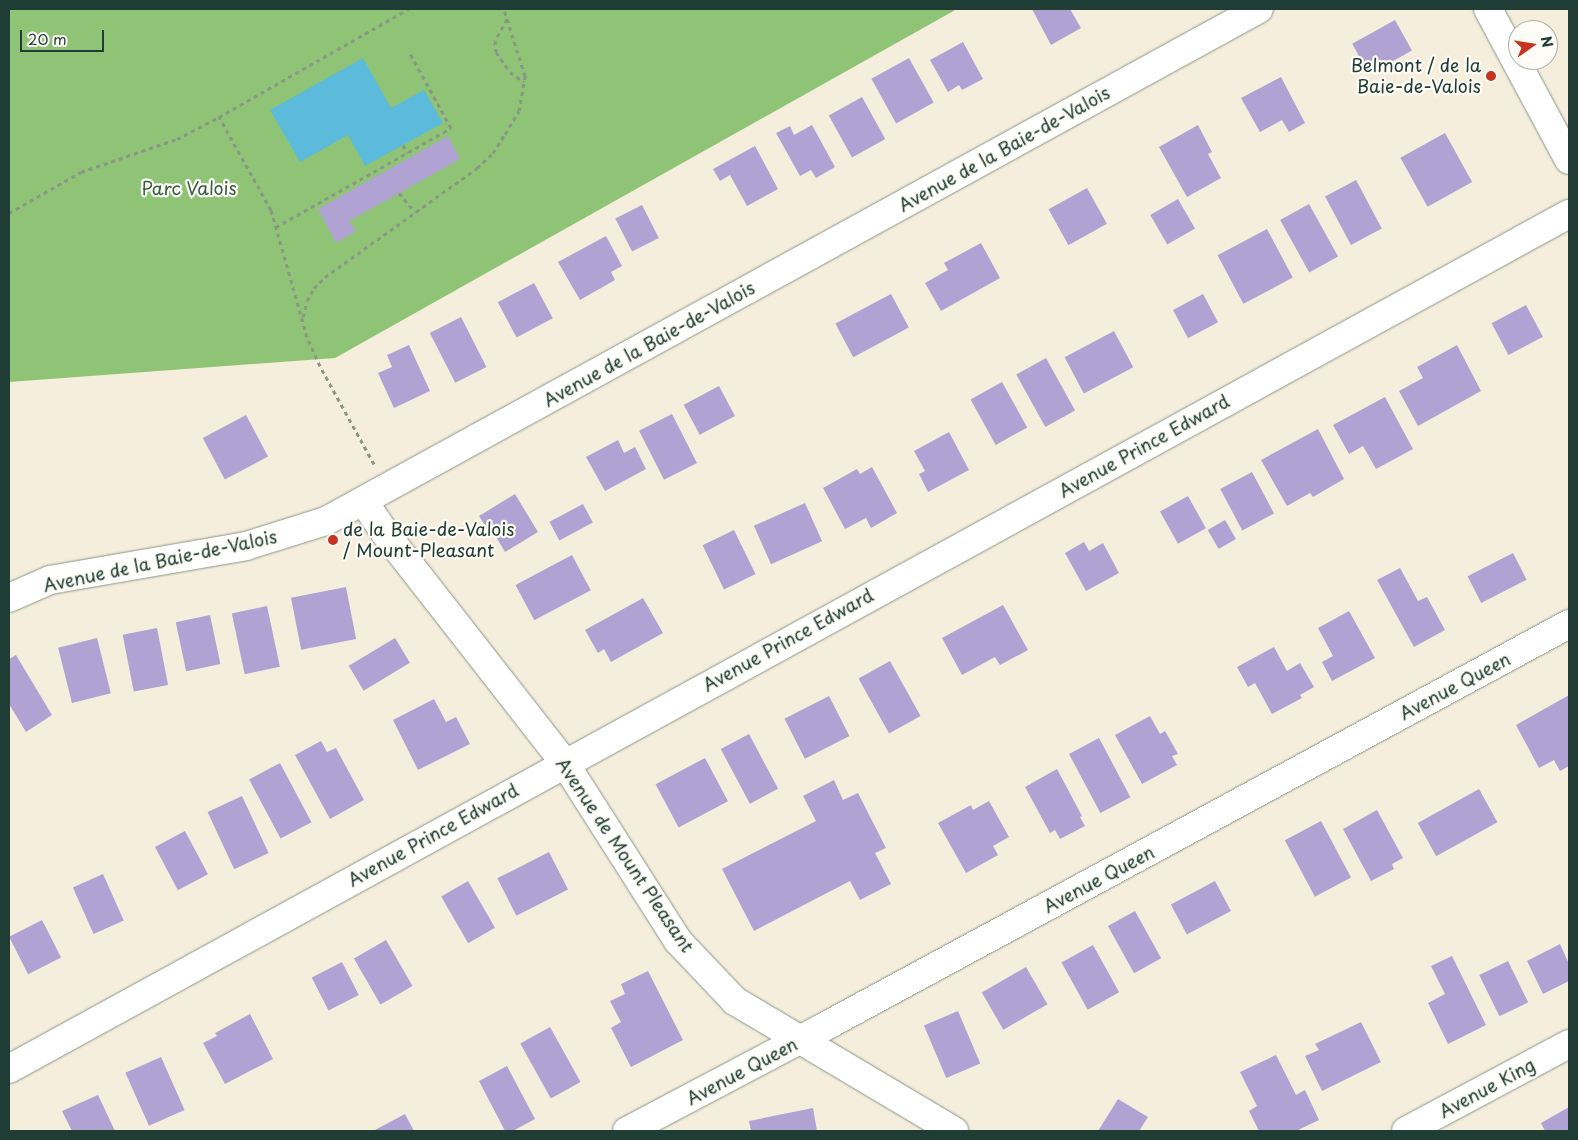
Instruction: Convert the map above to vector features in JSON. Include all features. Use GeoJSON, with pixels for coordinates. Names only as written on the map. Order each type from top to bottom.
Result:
{"type":"FeatureCollection","features":[{"type":"Feature","properties":{"kind":"street","name":"Avenue de la Baie-de-Valois"},"geometry":{"type":"LineString","coordinates":[[9,598],[50,580],[246,546],[326,521],[364,502],[1259,9]]}},
{"type":"Feature","properties":{"kind":"street"},"geometry":{"type":"LineString","coordinates":[[1488,9],[1569,160]]}},
{"type":"Feature","properties":{"kind":"street","name":"Avenue Prince Edward"},"geometry":{"type":"LineString","coordinates":[[9,1069],[564,762],[1569,214]]}},
{"type":"Feature","properties":{"kind":"street","name":"Avenue de Mount Pleasant"},"geometry":{"type":"LineString","coordinates":[[364,502],[385,533],[564,762],[678,942],[735,1001],[954,1131]]}},
{"type":"Feature","properties":{"kind":"street","name":"Avenue Queen"},"geometry":{"type":"LineString","coordinates":[[627,1131],[800,1040],[1569,624]]}},
{"type":"Feature","properties":{"kind":"street","name":"Avenue King"},"geometry":{"type":"LineString","coordinates":[[1406,1131],[1569,1044]]}},
{"type":"Feature","properties":{"kind":"path"},"geometry":{"type":"LineString","coordinates":[[9,213],[81,172],[177,139],[408,9]]}},
{"type":"Feature","properties":{"kind":"path"},"geometry":{"type":"LineString","coordinates":[[302,320],[307,301],[314,288],[325,277],[477,168],[493,153],[519,111],[526,76],[504,9]]}},
{"type":"Feature","properties":{"kind":"path"},"geometry":{"type":"LineString","coordinates":[[507,18],[494,41],[496,52],[510,72],[525,82]]}},
{"type":"Feature","properties":{"kind":"path"},"geometry":{"type":"LineString","coordinates":[[276,227],[451,128],[410,53]]}},
{"type":"Feature","properties":{"kind":"path"},"geometry":{"type":"LineString","coordinates":[[219,117],[271,210],[302,320],[320,366],[376,467]]}},
{"type":"Feature","properties":{"kind":"path"},"geometry":{"type":"LineString","coordinates":[[403,145],[407,153]]}},
{"type":"Feature","properties":{"kind":"path"},"geometry":{"type":"LineString","coordinates":[[399,193],[415,212]]}},
{"type":"Feature","properties":{"kind":"path"},"geometry":{"type":"LineString","coordinates":[[330,196],[333,200]]}},
{"type":"Feature","properties":{"kind":"green space","name":"Parc Valois"},"geometry":{"type":"Polygon","coordinates":[[[9,9],[957,9],[335,358],[9,382],[9,9]]]}},
{"type":"Feature","properties":{"kind":"water"},"geometry":{"type":"Polygon","coordinates":[[[363,58],[391,108],[424,90],[443,123],[365,166],[348,135],[300,162],[270,110],[363,58]]]}},
{"type":"Feature","properties":{"kind":"building"},"geometry":{"type":"Polygon","coordinates":[[[1032,9],[1070,9],[1081,28],[1051,45],[1032,9]]]}},
{"type":"Feature","properties":{"kind":"building"},"geometry":{"type":"Polygon","coordinates":[[[1395,20],[1412,51],[1369,74],[1352,44],[1395,20]]]}},
{"type":"Feature","properties":{"kind":"building"},"geometry":{"type":"Polygon","coordinates":[[[963,42],[983,79],[962,90],[959,85],[948,92],[930,60],[963,42]]]}},
{"type":"Feature","properties":{"kind":"building"},"geometry":{"type":"Polygon","coordinates":[[[909,58],[934,103],[896,123],[871,79],[909,58]]]}},
{"type":"Feature","properties":{"kind":"building"},"geometry":{"type":"Polygon","coordinates":[[[1281,77],[1305,123],[1289,132],[1282,120],[1260,132],[1241,98],[1281,77]]]}},
{"type":"Feature","properties":{"kind":"building"},"geometry":{"type":"Polygon","coordinates":[[[862,97],[885,139],[852,157],[829,115],[862,97]]]}},
{"type":"Feature","properties":{"kind":"building"},"geometry":{"type":"Polygon","coordinates":[[[812,125],[835,167],[816,178],[811,170],[800,176],[776,133],[790,126],[794,135],[812,125]]]}},
{"type":"Feature","properties":{"kind":"building"},"geometry":{"type":"Polygon","coordinates":[[[1198,125],[1212,152],[1208,154],[1221,178],[1187,197],[1159,147],[1198,125]]]}},
{"type":"Feature","properties":{"kind":"building"},"geometry":{"type":"Polygon","coordinates":[[[1445,133],[1472,182],[1428,207],[1400,158],[1445,133]]]}},
{"type":"Feature","properties":{"kind":"building"},"geometry":{"type":"Polygon","coordinates":[[[448,136],[460,159],[349,221],[356,231],[336,243],[318,209],[448,136]]]}},
{"type":"Feature","properties":{"kind":"building"},"geometry":{"type":"Polygon","coordinates":[[[755,146],[778,189],[747,206],[730,175],[720,181],[713,169],[755,146]]]}},
{"type":"Feature","properties":{"kind":"building"},"geometry":{"type":"Polygon","coordinates":[[[1356,180],[1382,229],[1351,245],[1325,196],[1356,180]]]}},
{"type":"Feature","properties":{"kind":"building"},"geometry":{"type":"Polygon","coordinates":[[[1087,188],[1107,224],[1068,245],[1049,209],[1087,188]]]}},
{"type":"Feature","properties":{"kind":"building"},"geometry":{"type":"Polygon","coordinates":[[[1178,199],[1195,228],[1167,244],[1150,215],[1178,199]]]}},
{"type":"Feature","properties":{"kind":"building"},"geometry":{"type":"Polygon","coordinates":[[[1309,204],[1338,256],[1309,272],[1280,220],[1309,204]]]}},
{"type":"Feature","properties":{"kind":"building"},"geometry":{"type":"Polygon","coordinates":[[[642,205],[659,238],[632,252],[615,219],[642,205]]]}},
{"type":"Feature","properties":{"kind":"building"},"geometry":{"type":"Polygon","coordinates":[[[1267,229],[1293,278],[1243,304],[1218,255],[1267,229]]]}},
{"type":"Feature","properties":{"kind":"building"},"geometry":{"type":"Polygon","coordinates":[[[606,236],[622,266],[611,272],[615,280],[580,300],[558,262],[606,236]]]}},
{"type":"Feature","properties":{"kind":"building"},"geometry":{"type":"Polygon","coordinates":[[[981,243],[1000,278],[941,311],[925,283],[948,270],[944,263],[981,243]]]}},
{"type":"Feature","properties":{"kind":"building"},"geometry":{"type":"Polygon","coordinates":[[[534,283],[553,318],[517,338],[498,302],[534,283]]]}},
{"type":"Feature","properties":{"kind":"building"},"geometry":{"type":"Polygon","coordinates":[[[891,294],[909,328],[853,357],[835,324],[891,294]]]}},
{"type":"Feature","properties":{"kind":"building"},"geometry":{"type":"Polygon","coordinates":[[[1203,294],[1218,322],[1188,338],[1173,310],[1203,294]]]}},
{"type":"Feature","properties":{"kind":"building"},"geometry":{"type":"Polygon","coordinates":[[[1526,305],[1543,337],[1508,355],[1492,323],[1526,305]]]}},
{"type":"Feature","properties":{"kind":"building"},"geometry":{"type":"Polygon","coordinates":[[[461,317],[486,367],[455,383],[430,333],[461,317]]]}},
{"type":"Feature","properties":{"kind":"building"},"geometry":{"type":"Polygon","coordinates":[[[1114,331],[1133,367],[1084,393],[1065,357],[1114,331]]]}},
{"type":"Feature","properties":{"kind":"building"},"geometry":{"type":"Polygon","coordinates":[[[409,345],[430,391],[394,408],[378,373],[392,367],[387,355],[409,345]]]}},
{"type":"Feature","properties":{"kind":"building"},"geometry":{"type":"Polygon","coordinates":[[[1457,345],[1481,391],[1418,426],[1399,391],[1423,378],[1417,367],[1457,345]]]}},
{"type":"Feature","properties":{"kind":"building"},"geometry":{"type":"Polygon","coordinates":[[[1046,358],[1075,410],[1045,427],[1016,374],[1046,358]]]}},
{"type":"Feature","properties":{"kind":"building"},"geometry":{"type":"Polygon","coordinates":[[[1002,382],[1027,427],[996,445],[971,399],[1002,382]]]}},
{"type":"Feature","properties":{"kind":"building"},"geometry":{"type":"Polygon","coordinates":[[[719,386],[735,416],[700,435],[684,405],[719,386]]]}},
{"type":"Feature","properties":{"kind":"building"},"geometry":{"type":"Polygon","coordinates":[[[1385,397],[1413,449],[1376,469],[1363,446],[1349,454],[1333,425],[1385,397]]]}},
{"type":"Feature","properties":{"kind":"building"},"geometry":{"type":"Polygon","coordinates":[[[672,414],[697,463],[664,480],[639,431],[672,414]]]}},
{"type":"Feature","properties":{"kind":"building"},"geometry":{"type":"Polygon","coordinates":[[[246,415],[268,456],[225,480],[203,438],[246,415]]]}},
{"type":"Feature","properties":{"kind":"building"},"geometry":{"type":"Polygon","coordinates":[[[1318,429],[1344,479],[1313,497],[1310,493],[1287,506],[1261,460],[1318,429]]]}},
{"type":"Feature","properties":{"kind":"building"},"geometry":{"type":"Polygon","coordinates":[[[949,432],[969,470],[928,492],[919,474],[925,471],[914,451],[949,432]]]}},
{"type":"Feature","properties":{"kind":"building"},"geometry":{"type":"Polygon","coordinates":[[[618,440],[624,453],[635,447],[646,469],[605,491],[586,457],[618,440]]]}},
{"type":"Feature","properties":{"kind":"building"},"geometry":{"type":"Polygon","coordinates":[[[872,467],[897,513],[871,528],[866,518],[845,529],[823,488],[857,469],[860,474],[872,467]]]}},
{"type":"Feature","properties":{"kind":"building"},"geometry":{"type":"Polygon","coordinates":[[[1252,472],[1274,513],[1242,530],[1220,489],[1252,472]]]}},
{"type":"Feature","properties":{"kind":"building"},"geometry":{"type":"Polygon","coordinates":[[[515,494],[538,532],[505,552],[495,535],[492,537],[479,516],[515,494]]]}},
{"type":"Feature","properties":{"kind":"building"},"geometry":{"type":"Polygon","coordinates":[[[1188,496],[1206,528],[1178,544],[1160,512],[1188,496]]]}},
{"type":"Feature","properties":{"kind":"building"},"geometry":{"type":"Polygon","coordinates":[[[805,503],[822,541],[771,564],[754,526],[805,503]]]}},
{"type":"Feature","properties":{"kind":"building"},"geometry":{"type":"Polygon","coordinates":[[[583,504],[593,523],[559,540],[549,522],[583,504]]]}},
{"type":"Feature","properties":{"kind":"building"},"geometry":{"type":"Polygon","coordinates":[[[1225,520],[1236,539],[1219,549],[1208,530],[1225,520]]]}},
{"type":"Feature","properties":{"kind":"building"},"geometry":{"type":"Polygon","coordinates":[[[734,530],[755,574],[724,589],[703,545],[734,530]]]}},
{"type":"Feature","properties":{"kind":"building"},"geometry":{"type":"Polygon","coordinates":[[[1084,542],[1089,551],[1103,543],[1119,573],[1086,591],[1065,553],[1084,542]]]}},
{"type":"Feature","properties":{"kind":"building"},"geometry":{"type":"Polygon","coordinates":[[[1513,553],[1527,580],[1481,603],[1468,576],[1513,553]]]}},
{"type":"Feature","properties":{"kind":"building"},"geometry":{"type":"Polygon","coordinates":[[[572,555],[591,590],[534,620],[515,585],[572,555]]]}},
{"type":"Feature","properties":{"kind":"building"},"geometry":{"type":"Polygon","coordinates":[[[1400,568],[1418,601],[1427,597],[1445,630],[1414,647],[1377,580],[1400,568]]]}},
{"type":"Feature","properties":{"kind":"building"},"geometry":{"type":"Polygon","coordinates":[[[346,587],[356,639],[301,650],[291,598],[346,587]]]}},
{"type":"Feature","properties":{"kind":"building"},"geometry":{"type":"Polygon","coordinates":[[[643,598],[663,633],[611,662],[604,649],[598,653],[585,630],[643,598]]]}},
{"type":"Feature","properties":{"kind":"building"},"geometry":{"type":"Polygon","coordinates":[[[1003,605],[1028,650],[1000,665],[995,657],[962,675],[942,638],[1003,605]]]}},
{"type":"Feature","properties":{"kind":"building"},"geometry":{"type":"Polygon","coordinates":[[[267,606],[280,667],[245,674],[232,613],[267,606]]]}},
{"type":"Feature","properties":{"kind":"building"},"geometry":{"type":"Polygon","coordinates":[[[1349,611],[1375,658],[1332,681],[1322,662],[1333,656],[1318,628],[1349,611]]]}},
{"type":"Feature","properties":{"kind":"building"},"geometry":{"type":"Polygon","coordinates":[[[210,615],[220,664],[186,671],[176,622],[210,615]]]}},
{"type":"Feature","properties":{"kind":"building"},"geometry":{"type":"Polygon","coordinates":[[[157,628],[168,685],[134,692],[123,635],[157,628]]]}},
{"type":"Feature","properties":{"kind":"building"},"geometry":{"type":"Polygon","coordinates":[[[97,638],[111,693],[72,703],[58,648],[97,638]]]}},
{"type":"Feature","properties":{"kind":"building"},"geometry":{"type":"Polygon","coordinates":[[[395,638],[410,663],[364,691],[349,666],[395,638]]]}},
{"type":"Feature","properties":{"kind":"building"},"geometry":{"type":"Polygon","coordinates":[[[1274,647],[1287,671],[1300,663],[1314,687],[1300,695],[1302,698],[1272,714],[1255,683],[1248,687],[1237,667],[1274,647]]]}},
{"type":"Feature","properties":{"kind":"building"},"geometry":{"type":"Polygon","coordinates":[[[16,655],[52,715],[26,732],[9,704],[9,659],[16,655]]]}},
{"type":"Feature","properties":{"kind":"building"},"geometry":{"type":"Polygon","coordinates":[[[890,661],[921,716],[889,734],[859,678],[890,661]]]}},
{"type":"Feature","properties":{"kind":"building"},"geometry":{"type":"Polygon","coordinates":[[[1569,695],[1569,766],[1560,771],[1554,760],[1539,768],[1516,725],[1569,695]]]}},
{"type":"Feature","properties":{"kind":"building"},"geometry":{"type":"Polygon","coordinates":[[[829,696],[849,736],[805,759],[784,719],[829,696]]]}},
{"type":"Feature","properties":{"kind":"building"},"geometry":{"type":"Polygon","coordinates":[[[434,699],[446,722],[456,717],[470,744],[418,770],[393,720],[434,699]]]}},
{"type":"Feature","properties":{"kind":"building"},"geometry":{"type":"Polygon","coordinates":[[[1150,716],[1160,734],[1165,731],[1178,754],[1172,756],[1177,765],[1142,784],[1115,735],[1150,716]]]}},
{"type":"Feature","properties":{"kind":"building"},"geometry":{"type":"Polygon","coordinates":[[[749,734],[778,789],[750,804],[721,749],[749,734]]]}},
{"type":"Feature","properties":{"kind":"building"},"geometry":{"type":"Polygon","coordinates":[[[1099,738],[1130,797],[1100,813],[1069,754],[1099,738]]]}},
{"type":"Feature","properties":{"kind":"building"},"geometry":{"type":"Polygon","coordinates":[[[321,741],[327,752],[336,748],[364,800],[330,819],[295,755],[321,741]]]}},
{"type":"Feature","properties":{"kind":"building"},"geometry":{"type":"Polygon","coordinates":[[[705,758],[728,801],[679,828],[656,784],[705,758]]]}},
{"type":"Feature","properties":{"kind":"building"},"geometry":{"type":"Polygon","coordinates":[[[280,763],[311,822],[281,839],[249,779],[280,763]]]}},
{"type":"Feature","properties":{"kind":"building"},"geometry":{"type":"Polygon","coordinates":[[[1057,769],[1082,816],[1080,817],[1085,826],[1060,839],[1055,830],[1050,833],[1025,787],[1057,769]]]}},
{"type":"Feature","properties":{"kind":"building"},"geometry":{"type":"Polygon","coordinates":[[[834,780],[843,800],[858,793],[886,848],[875,853],[891,884],[860,900],[850,881],[754,931],[722,869],[816,821],[803,796],[834,780]]]}},
{"type":"Feature","properties":{"kind":"building"},"geometry":{"type":"Polygon","coordinates":[[[1479,789],[1497,822],[1436,856],[1418,823],[1479,789]]]}},
{"type":"Feature","properties":{"kind":"building"},"geometry":{"type":"Polygon","coordinates":[[[242,796],[269,853],[234,869],[208,812],[242,796]]]}},
{"type":"Feature","properties":{"kind":"building"},"geometry":{"type":"Polygon","coordinates":[[[989,801],[1009,837],[993,846],[998,855],[966,873],[938,823],[971,805],[973,810],[989,801]]]}},
{"type":"Feature","properties":{"kind":"building"},"geometry":{"type":"Polygon","coordinates":[[[1377,810],[1403,858],[1392,864],[1394,869],[1371,881],[1343,829],[1377,810]]]}},
{"type":"Feature","properties":{"kind":"building"},"geometry":{"type":"Polygon","coordinates":[[[1321,821],[1351,878],[1315,897],[1285,840],[1321,821]]]}},
{"type":"Feature","properties":{"kind":"building"},"geometry":{"type":"Polygon","coordinates":[[[185,831],[208,874],[178,890],[155,847],[185,831]]]}},
{"type":"Feature","properties":{"kind":"building"},"geometry":{"type":"Polygon","coordinates":[[[549,852],[568,889],[516,916],[497,878],[549,852]]]}},
{"type":"Feature","properties":{"kind":"building"},"geometry":{"type":"Polygon","coordinates":[[[103,874],[124,921],[94,934],[73,887],[103,874]]]}},
{"type":"Feature","properties":{"kind":"building"},"geometry":{"type":"Polygon","coordinates":[[[468,881],[495,928],[468,943],[441,896],[468,881]]]}},
{"type":"Feature","properties":{"kind":"building"},"geometry":{"type":"Polygon","coordinates":[[[1215,881],[1231,911],[1187,934],[1171,904],[1215,881]]]}},
{"type":"Feature","properties":{"kind":"building"},"geometry":{"type":"Polygon","coordinates":[[[1135,911],[1161,958],[1134,973],[1108,926],[1135,911]]]}},
{"type":"Feature","properties":{"kind":"building"},"geometry":{"type":"Polygon","coordinates":[[[42,920],[61,957],[28,974],[9,937],[42,920]]]}},
{"type":"Feature","properties":{"kind":"building"},"geometry":{"type":"Polygon","coordinates":[[[386,940],[412,986],[380,1004],[354,958],[386,940]]]}},
{"type":"Feature","properties":{"kind":"building"},"geometry":{"type":"Polygon","coordinates":[[[1560,944],[1569,964],[1569,981],[1543,994],[1527,961],[1560,944]]]}},
{"type":"Feature","properties":{"kind":"building"},"geometry":{"type":"Polygon","coordinates":[[[1093,945],[1119,992],[1088,1010],[1062,962],[1093,945]]]}},
{"type":"Feature","properties":{"kind":"building"},"geometry":{"type":"Polygon","coordinates":[[[1452,956],[1486,1025],[1448,1044],[1428,1003],[1445,994],[1431,966],[1452,956]]]}},
{"type":"Feature","properties":{"kind":"building"},"geometry":{"type":"Polygon","coordinates":[[[1508,961],[1528,1002],[1499,1016],[1479,975],[1508,961]]]}},
{"type":"Feature","properties":{"kind":"building"},"geometry":{"type":"Polygon","coordinates":[[[342,962],[359,995],[329,1010],[312,977],[342,962]]]}},
{"type":"Feature","properties":{"kind":"building"},"geometry":{"type":"Polygon","coordinates":[[[1026,967],[1048,1004],[1003,1030],[982,992],[1026,967]]]}},
{"type":"Feature","properties":{"kind":"building"},"geometry":{"type":"Polygon","coordinates":[[[648,971],[683,1040],[631,1067],[611,1028],[621,1022],[610,1001],[625,994],[621,984],[648,971]]]}},
{"type":"Feature","properties":{"kind":"building"},"geometry":{"type":"Polygon","coordinates":[[[958,1011],[980,1063],[946,1078],[924,1025],[958,1011]]]}},
{"type":"Feature","properties":{"kind":"building"},"geometry":{"type":"Polygon","coordinates":[[[250,1014],[273,1059],[225,1084],[203,1043],[217,1036],[215,1033],[250,1014]]]}},
{"type":"Feature","properties":{"kind":"building"},"geometry":{"type":"Polygon","coordinates":[[[1361,1022],[1381,1062],[1322,1091],[1305,1056],[1319,1050],[1315,1044],[1361,1022]]]}},
{"type":"Feature","properties":{"kind":"building"},"geometry":{"type":"Polygon","coordinates":[[[550,1027],[581,1082],[551,1099],[520,1043],[550,1027]]]}},
{"type":"Feature","properties":{"kind":"building"},"geometry":{"type":"Polygon","coordinates":[[[1276,1055],[1296,1095],[1305,1090],[1319,1120],[1296,1131],[1259,1131],[1249,1111],[1257,1106],[1240,1072],[1276,1055]]]}},
{"type":"Feature","properties":{"kind":"building"},"geometry":{"type":"Polygon","coordinates":[[[161,1057],[185,1110],[149,1126],[125,1073],[161,1057]]]}},
{"type":"Feature","properties":{"kind":"building"},"geometry":{"type":"Polygon","coordinates":[[[507,1066],[535,1119],[513,1131],[505,1131],[479,1081],[507,1066]]]}},
{"type":"Feature","properties":{"kind":"building"},"geometry":{"type":"Polygon","coordinates":[[[98,1095],[115,1131],[72,1131],[62,1111],[98,1095]]]}},
{"type":"Feature","properties":{"kind":"building"},"geometry":{"type":"Polygon","coordinates":[[[1118,1099],[1148,1117],[1139,1131],[1098,1131],[1118,1099]]]}},
{"type":"Feature","properties":{"kind":"building"},"geometry":{"type":"Polygon","coordinates":[[[1569,1107],[1569,1131],[1545,1131],[1541,1123],[1569,1107]]]}},
{"type":"Feature","properties":{"kind":"building"},"geometry":{"type":"Polygon","coordinates":[[[813,1108],[817,1131],[751,1131],[749,1121],[813,1108]]]}},
{"type":"Feature","properties":{"kind":"building"},"geometry":{"type":"Polygon","coordinates":[[[405,1114],[414,1131],[373,1131],[405,1114]]]}},
{"type":"Feature","properties":{"kind":"place","name":"Belmont / de la Baie-de-Valois"},"geometry":{"type":"Point","coordinates":[1491,76]}},
{"type":"Feature","properties":{"kind":"place","name":"de la Baie-de-Valois / Mount-Pleasant"},"geometry":{"type":"Point","coordinates":[333,540]}}]}
